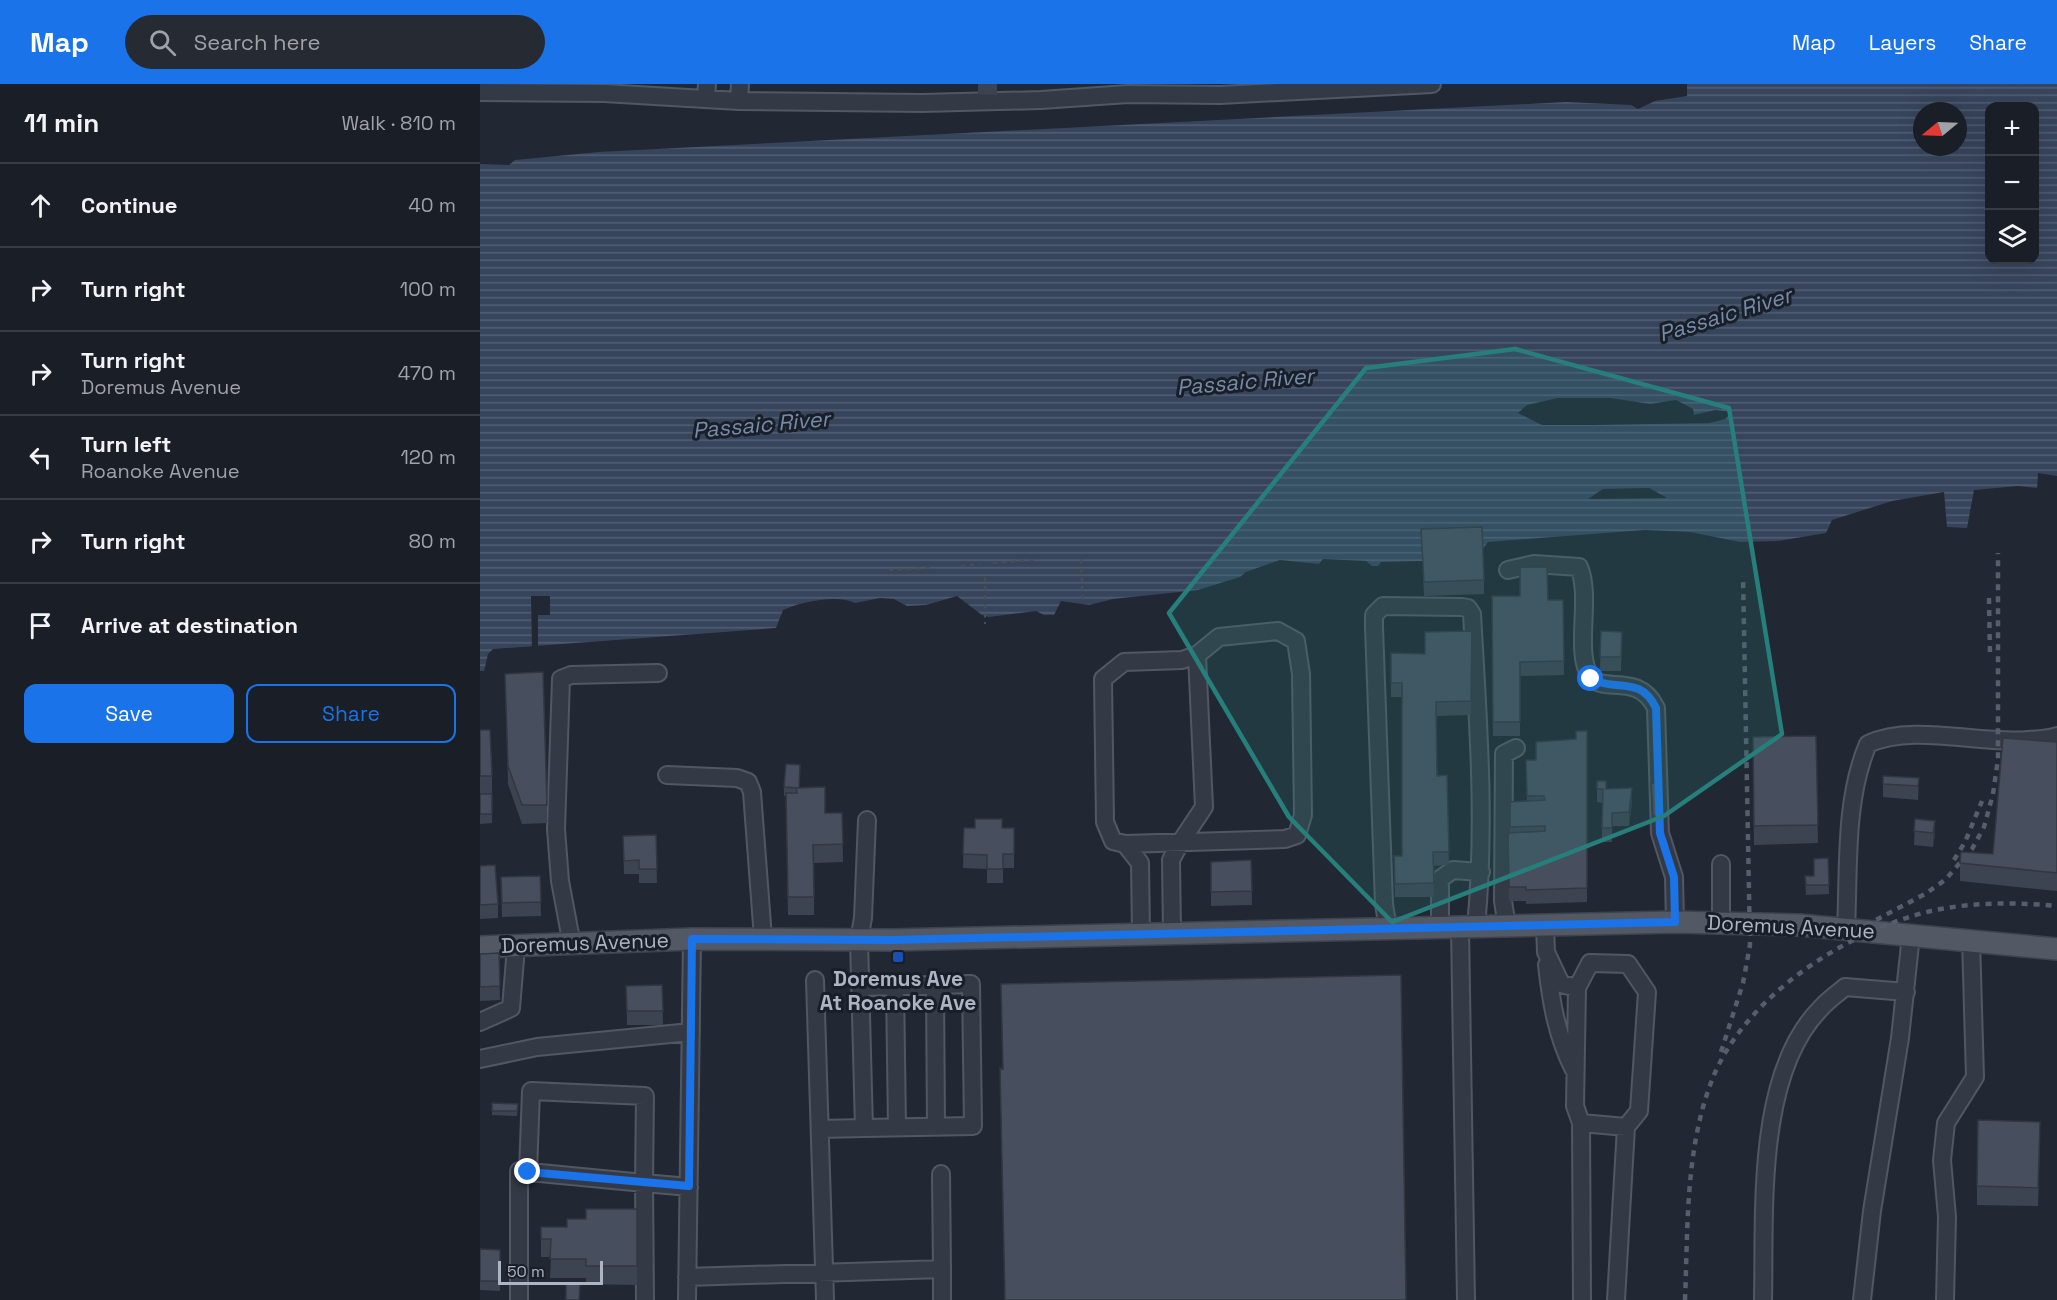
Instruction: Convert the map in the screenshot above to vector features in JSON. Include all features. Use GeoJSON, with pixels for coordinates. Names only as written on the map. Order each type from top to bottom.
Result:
{"type":"FeatureCollection","features":[{"type":"Feature","properties":{"kind":"main road","name":"Doremus Avenue"},"geometry":{"type":"LineString","coordinates":[[480,948],[692,939],[859,940],[1675,922],[1846,928],[2057,949]]}},
{"type":"Feature","properties":{"kind":"street"},"geometry":{"type":"LineString","coordinates":[[739,101],[740,84]]}},
{"type":"Feature","properties":{"kind":"street"},"geometry":{"type":"LineString","coordinates":[[480,92],[706,92],[739,101],[922,103],[1041,100],[1128,93],[1220,95],[1331,86],[1432,84]]}},
{"type":"Feature","properties":{"kind":"street"},"geometry":{"type":"LineString","coordinates":[[1508,570],[1534,564],[1579,567],[1583,576],[1585,665],[1591,679],[1600,683],[1632,686],[1649,694],[1656,708],[1660,833],[1674,877],[1675,922]]}},
{"type":"Feature","properties":{"kind":"street"},"geometry":{"type":"LineString","coordinates":[[1388,929],[1384,904],[1374,627],[1374,615],[1383,606],[1462,607],[1468,608],[1472,614],[1482,796],[1481,872],[1458,928]]}},
{"type":"Feature","properties":{"kind":"street"},"geometry":{"type":"LineString","coordinates":[[1278,631],[1296,641],[1301,674],[1303,815],[1297,835],[1285,839],[1180,843],[1125,844],[1113,841],[1105,822],[1103,678],[1124,662],[1182,660],[1197,655],[1219,637],[1278,631]]}},
{"type":"Feature","properties":{"kind":"street"},"geometry":{"type":"LineString","coordinates":[[1172,934],[1171,860],[1204,807],[1197,655]]}},
{"type":"Feature","properties":{"kind":"street"},"geometry":{"type":"LineString","coordinates":[[572,945],[560,881],[555,829],[561,679],[571,675],[658,673]]}},
{"type":"Feature","properties":{"kind":"street"},"geometry":{"type":"LineString","coordinates":[[1846,928],[1853,807],[1859,765],[1868,744],[1885,736],[1998,742],[2057,736]]}},
{"type":"Feature","properties":{"kind":"street"},"geometry":{"type":"LineString","coordinates":[[1507,927],[1503,901],[1504,754],[1516,748]]}},
{"type":"Feature","properties":{"kind":"street"},"geometry":{"type":"LineString","coordinates":[[667,775],[737,778],[748,782],[752,792],[763,938]]}},
{"type":"Feature","properties":{"kind":"street"},"geometry":{"type":"LineString","coordinates":[[864,1128],[859,940],[863,918],[867,820]]}},
{"type":"Feature","properties":{"kind":"street"},"geometry":{"type":"LineString","coordinates":[[1125,844],[1140,863],[1141,934]]}},
{"type":"Feature","properties":{"kind":"street"},"geometry":{"type":"LineString","coordinates":[[1721,864],[1721,923]]}},
{"type":"Feature","properties":{"kind":"street"},"geometry":{"type":"LineString","coordinates":[[1466,1300],[1458,928],[1440,879],[1453,870],[1481,872]]}},
{"type":"Feature","properties":{"kind":"street"},"geometry":{"type":"LineString","coordinates":[[1545,926],[1550,995],[1561,1045],[1575,1074]]}},
{"type":"Feature","properties":{"kind":"street"},"geometry":{"type":"LineString","coordinates":[[1862,1300],[1872,1211],[1906,992],[1911,935]]}},
{"type":"Feature","properties":{"kind":"street"},"geometry":{"type":"LineString","coordinates":[[687,1300],[692,939]]}},
{"type":"Feature","properties":{"kind":"street"},"geometry":{"type":"LineString","coordinates":[[1945,1300],[1947,1216],[1942,1160],[1946,1123],[1976,1077],[1971,940]]}},
{"type":"Feature","properties":{"kind":"street"},"geometry":{"type":"LineString","coordinates":[[480,1022],[512,1008],[516,947]]}},
{"type":"Feature","properties":{"kind":"street"},"geometry":{"type":"LineString","coordinates":[[1546,952],[1561,984],[1576,988]]}},
{"type":"Feature","properties":{"kind":"street"},"geometry":{"type":"LineString","coordinates":[[1582,1300],[1581,1123],[1575,1106],[1576,988],[1590,963],[1628,964],[1647,992],[1640,1111],[1626,1127],[1616,1300]]}},
{"type":"Feature","properties":{"kind":"street"},"geometry":{"type":"LineString","coordinates":[[815,980],[825,1300]]}},
{"type":"Feature","properties":{"kind":"street"},"geometry":{"type":"LineString","coordinates":[[820,1129],[973,1126],[971,984],[861,987]]}},
{"type":"Feature","properties":{"kind":"street"},"geometry":{"type":"LineString","coordinates":[[935,985],[936,1127]]}},
{"type":"Feature","properties":{"kind":"street"},"geometry":{"type":"LineString","coordinates":[[895,986],[897,1127]]}},
{"type":"Feature","properties":{"kind":"street"},"geometry":{"type":"LineString","coordinates":[[1763,1300],[1764,1192],[1771,1114],[1794,1047],[1819,1009],[1845,987],[1906,992]]}},
{"type":"Feature","properties":{"kind":"street"},"geometry":{"type":"LineString","coordinates":[[480,1059],[537,1047],[691,1032]]}},
{"type":"Feature","properties":{"kind":"street"},"geometry":{"type":"LineString","coordinates":[[528,1172],[531,1092],[645,1096],[645,1300]]}},
{"type":"Feature","properties":{"kind":"street"},"geometry":{"type":"LineString","coordinates":[[1581,1123],[1626,1127]]}},
{"type":"Feature","properties":{"kind":"street"},"geometry":{"type":"LineString","coordinates":[[519,1300],[519,1171],[689,1186]]}},
{"type":"Feature","properties":{"kind":"street"},"geometry":{"type":"LineString","coordinates":[[941,1174],[942,1300]]}},
{"type":"Feature","properties":{"kind":"street"},"geometry":{"type":"LineString","coordinates":[[687,1277],[942,1269]]}},
{"type":"Feature","properties":{"kind":"path"},"geometry":{"type":"LineString","coordinates":[[1081,559],[1083,604]]}},
{"type":"Feature","properties":{"kind":"path"},"geometry":{"type":"LineString","coordinates":[[993,563],[1035,560]]}},
{"type":"Feature","properties":{"kind":"path"},"geometry":{"type":"LineString","coordinates":[[961,566],[980,564]]}},
{"type":"Feature","properties":{"kind":"path"},"geometry":{"type":"LineString","coordinates":[[889,570],[932,568]]}},
{"type":"Feature","properties":{"kind":"path"},"geometry":{"type":"LineString","coordinates":[[985,577],[985,624]]}},
{"type":"Feature","properties":{"kind":"highlighted area"},"geometry":{"type":"Polygon","coordinates":[[[1515,349],[1729,408],[1782,734],[1664,816],[1392,922],[1289,817],[1169,613],[1366,368],[1515,349]]]}},
{"type":"Feature","properties":{"kind":"water","name":"Passaic River"},"geometry":{"type":"Polygon","coordinates":[[[1687,84],[2057,84],[2057,490],[2018,486],[1974,490],[1967,528],[1947,527],[1944,492],[1892,501],[1832,520],[1826,533],[1778,541],[1740,542],[1690,532],[1645,530],[1488,542],[1482,550],[1422,561],[1381,562],[1378,566],[1372,566],[1366,561],[1323,559],[1319,564],[1280,560],[1246,572],[1240,577],[1198,590],[1113,599],[1089,605],[1061,601],[1054,615],[1044,615],[1036,611],[989,617],[982,615],[957,596],[926,605],[907,606],[894,599],[880,598],[855,603],[839,599],[819,600],[783,610],[776,628],[493,649],[488,654],[484,671],[480,671],[480,164],[509,165],[515,160],[599,152],[1566,102],[1631,105],[1638,109],[1655,101],[1687,96],[1687,84]]]}},
{"type":"Feature","properties":{"kind":"pier"},"geometry":{"type":"Polygon","coordinates":[[[1558,398],[1610,398],[1650,404],[1676,400],[1693,409],[1694,415],[1715,410],[1732,412],[1725,419],[1709,423],[1592,425],[1542,425],[1518,413],[1527,405],[1558,398]]]}},
{"type":"Feature","properties":{"kind":"pier"},"geometry":{"type":"Polygon","coordinates":[[[2038,473],[2057,476],[2057,493],[2037,491],[2038,473]]]}},
{"type":"Feature","properties":{"kind":"pier"},"geometry":{"type":"Polygon","coordinates":[[[1649,488],[1667,498],[1588,499],[1603,489],[1649,488]]]}},
{"type":"Feature","properties":{"kind":"pier"},"geometry":{"type":"Polygon","coordinates":[[[531,596],[550,596],[550,615],[538,615],[538,648],[532,648],[531,596]]]}},
{"type":"Feature","properties":{"kind":"building"},"geometry":{"type":"Polygon","coordinates":[[[1482,527],[1484,580],[1424,582],[1421,529],[1482,527]]]}},
{"type":"Feature","properties":{"kind":"building"},"geometry":{"type":"Polygon","coordinates":[[[1520,567],[1547,567],[1548,600],[1563,600],[1564,661],[1520,662],[1520,722],[1493,722],[1492,596],[1520,596],[1520,567]]]}},
{"type":"Feature","properties":{"kind":"building"},"geometry":{"type":"Polygon","coordinates":[[[1472,631],[1471,701],[1436,702],[1437,776],[1447,775],[1449,852],[1433,852],[1434,883],[1395,884],[1394,856],[1402,856],[1402,683],[1391,683],[1391,653],[1425,654],[1425,632],[1472,631]]]}},
{"type":"Feature","properties":{"kind":"building"},"geometry":{"type":"Polygon","coordinates":[[[1601,631],[1622,632],[1621,657],[1600,657],[1601,631]]]}},
{"type":"Feature","properties":{"kind":"building"},"geometry":{"type":"Polygon","coordinates":[[[543,672],[547,805],[522,805],[508,766],[505,674],[543,672]]]}},
{"type":"Feature","properties":{"kind":"building"},"geometry":{"type":"Polygon","coordinates":[[[480,730],[490,730],[492,776],[480,776],[480,730]]]}},
{"type":"Feature","properties":{"kind":"building"},"geometry":{"type":"Polygon","coordinates":[[[1576,731],[1587,731],[1587,888],[1526,890],[1526,887],[1509,887],[1508,833],[1545,831],[1545,826],[1510,827],[1510,802],[1545,800],[1544,796],[1527,796],[1526,760],[1536,760],[1536,742],[1576,739],[1576,731]]]}},
{"type":"Feature","properties":{"kind":"building"},"geometry":{"type":"Polygon","coordinates":[[[1816,736],[1818,825],[1754,826],[1753,737],[1816,736]]]}},
{"type":"Feature","properties":{"kind":"building"},"geometry":{"type":"Polygon","coordinates":[[[2003,738],[2057,742],[2057,873],[1960,863],[1961,852],[1993,854],[2003,738]]]}},
{"type":"Feature","properties":{"kind":"building"},"geometry":{"type":"Polygon","coordinates":[[[786,764],[800,765],[799,788],[784,787],[786,764]]]}},
{"type":"Feature","properties":{"kind":"building"},"geometry":{"type":"Polygon","coordinates":[[[1883,776],[1919,778],[1918,786],[1883,784],[1883,776]]]}},
{"type":"Feature","properties":{"kind":"building"},"geometry":{"type":"Polygon","coordinates":[[[1597,781],[1606,781],[1606,789],[1632,788],[1629,812],[1612,813],[1612,828],[1602,828],[1603,789],[1597,789],[1597,781]]]}},
{"type":"Feature","properties":{"kind":"building"},"geometry":{"type":"Polygon","coordinates":[[[1651,783],[1657,783],[1658,816],[1653,816],[1651,783]]]}},
{"type":"Feature","properties":{"kind":"building"},"geometry":{"type":"Polygon","coordinates":[[[825,787],[825,813],[842,813],[843,844],[813,845],[814,897],[788,897],[786,793],[797,793],[796,788],[825,787]]]}},
{"type":"Feature","properties":{"kind":"building"},"geometry":{"type":"Polygon","coordinates":[[[480,794],[492,794],[492,814],[480,814],[480,794]]]}},
{"type":"Feature","properties":{"kind":"building"},"geometry":{"type":"Polygon","coordinates":[[[975,819],[1002,819],[1002,828],[1014,828],[1014,854],[1003,854],[1003,869],[987,869],[987,855],[963,854],[964,828],[975,828],[975,819]]]}},
{"type":"Feature","properties":{"kind":"building"},"geometry":{"type":"Polygon","coordinates":[[[1915,819],[1935,821],[1933,833],[1914,831],[1915,819]]]}},
{"type":"Feature","properties":{"kind":"building"},"geometry":{"type":"Polygon","coordinates":[[[656,835],[657,869],[639,869],[639,860],[624,861],[623,836],[656,835]]]}},
{"type":"Feature","properties":{"kind":"building"},"geometry":{"type":"Polygon","coordinates":[[[1828,858],[1829,885],[1806,885],[1805,876],[1814,876],[1814,859],[1828,858]]]}},
{"type":"Feature","properties":{"kind":"building"},"geometry":{"type":"Polygon","coordinates":[[[1251,860],[1252,891],[1211,892],[1211,862],[1251,860]]]}},
{"type":"Feature","properties":{"kind":"building"},"geometry":{"type":"Polygon","coordinates":[[[495,865],[498,904],[480,905],[480,866],[495,865]]]}},
{"type":"Feature","properties":{"kind":"building"},"geometry":{"type":"Polygon","coordinates":[[[540,876],[541,902],[502,903],[501,877],[540,876]]]}},
{"type":"Feature","properties":{"kind":"building"},"geometry":{"type":"Polygon","coordinates":[[[499,953],[500,986],[480,987],[480,954],[499,953]]]}},
{"type":"Feature","properties":{"kind":"building"},"geometry":{"type":"Polygon","coordinates":[[[1401,975],[1406,1300],[1005,1300],[1000,1068],[1003,1069],[1001,984],[1401,975]]]}},
{"type":"Feature","properties":{"kind":"building"},"geometry":{"type":"Polygon","coordinates":[[[662,985],[663,1011],[627,1011],[626,986],[662,985]]]}},
{"type":"Feature","properties":{"kind":"building"},"geometry":{"type":"Polygon","coordinates":[[[492,1103],[518,1104],[517,1111],[492,1111],[492,1103]]]}},
{"type":"Feature","properties":{"kind":"building"},"geometry":{"type":"Polygon","coordinates":[[[1978,1120],[2040,1122],[2038,1188],[1977,1186],[1978,1120]]]}},
{"type":"Feature","properties":{"kind":"building"},"geometry":{"type":"Polygon","coordinates":[[[586,1209],[637,1209],[637,1266],[586,1266],[586,1259],[550,1259],[551,1239],[541,1239],[541,1227],[567,1227],[567,1219],[586,1219],[586,1209]]]}},
{"type":"Feature","properties":{"kind":"building"},"geometry":{"type":"Polygon","coordinates":[[[480,1249],[500,1250],[500,1281],[480,1281],[480,1249]]]}},
{"type":"Feature","properties":{"kind":"building"},"geometry":{"type":"Polygon","coordinates":[[[566,1284],[580,1284],[579,1300],[566,1300],[566,1284]]]}},
{"type":"Feature","properties":{"kind":"railway"},"geometry":{"type":"LineString","coordinates":[[1855,931],[1925,894],[1945,880],[1972,849],[1984,827],[1993,794],[1998,759],[1998,553]]}},
{"type":"Feature","properties":{"kind":"railway"},"geometry":{"type":"LineString","coordinates":[[1721,1052],[1743,983],[1750,945],[1743,576]]}},
{"type":"Feature","properties":{"kind":"railway"},"geometry":{"type":"LineString","coordinates":[[1989,598],[1990,655]]}},
{"type":"Feature","properties":{"kind":"railway"},"geometry":{"type":"LineString","coordinates":[[1954,860],[1965,842],[1982,801]]}},
{"type":"Feature","properties":{"kind":"railway"},"geometry":{"type":"LineString","coordinates":[[1685,1300],[1692,1161],[1703,1107],[1712,1080],[1727,1050],[1748,1021],[1773,995],[1833,951],[1865,934],[1898,921],[1931,911],[1978,904],[2010,903],[2057,906]]}},
{"type":"Feature","properties":{"kind":"place","name":"Doremus Ave At Roanoke Ave"},"geometry":{"type":"Point","coordinates":[898,957]}},
{"type":"Feature","properties":{"kind":"route"},"geometry":{"type":"LineString","coordinates":[[528,1172],[689,1186],[692,939],[892,940],[1675,922],[1674,877],[1660,833],[1656,708],[1649,694],[1632,686],[1600,683],[1591,679]]}}]}
